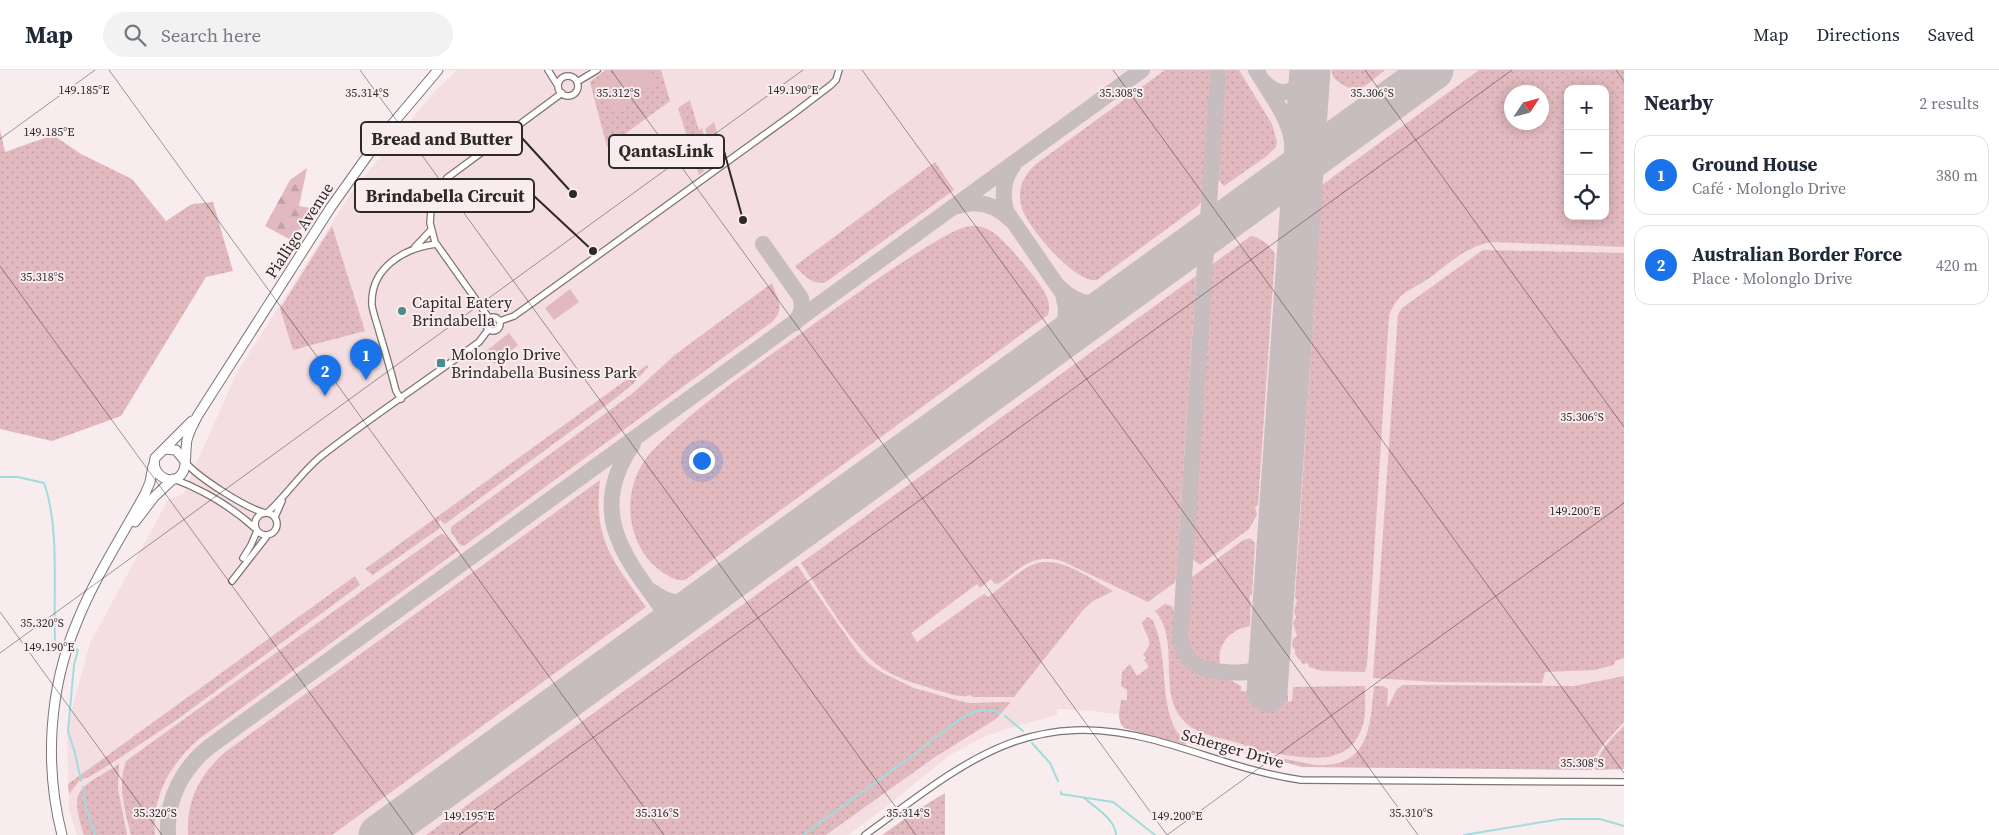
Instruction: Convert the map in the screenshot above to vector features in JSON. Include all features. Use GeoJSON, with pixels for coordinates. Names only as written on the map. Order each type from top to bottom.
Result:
{"type":"FeatureCollection","features":[{"type":"Feature","properties":{"kind":"main road","name":"Pialligo Avenue"},"geometry":{"type":"LineString","coordinates":[[184,461],[188,437],[198,415],[336,199],[378,141],[438,70]]}},
{"type":"Feature","properties":{"kind":"main road","name":"Pialligo Avenue"},"geometry":{"type":"LineString","coordinates":[[164,449],[198,415]]}},
{"type":"Feature","properties":{"kind":"main road"},"geometry":{"type":"LineString","coordinates":[[62,835],[52,773],[54,701],[62,667],[76,623],[92,588],[147,491],[156,455],[164,449],[176,450],[184,461],[183,471],[150,502],[112,555]]}},
{"type":"Feature","properties":{"kind":"main road"},"geometry":{"type":"LineString","coordinates":[[153,464],[154,470],[159,476],[164,479],[173,479]]}},
{"type":"Feature","properties":{"kind":"street"},"geometry":{"type":"LineString","coordinates":[[548,70],[562,93],[566,95],[574,93],[577,89],[577,82]]}},
{"type":"Feature","properties":{"kind":"street"},"geometry":{"type":"LineString","coordinates":[[564,70],[577,82]]}},
{"type":"Feature","properties":{"kind":"street"},"geometry":{"type":"LineString","coordinates":[[577,82],[597,70]]}},
{"type":"Feature","properties":{"kind":"street"},"geometry":{"type":"LineString","coordinates":[[500,321],[514,316],[794,114],[831,86],[836,80],[839,70]]}},
{"type":"Feature","properties":{"kind":"street"},"geometry":{"type":"LineString","coordinates":[[558,86],[560,79],[569,76]]}},
{"type":"Feature","properties":{"kind":"street"},"geometry":{"type":"LineString","coordinates":[[489,318],[436,244],[431,230],[430,216],[434,200],[447,178],[562,93]]}},
{"type":"Feature","properties":{"kind":"street"},"geometry":{"type":"LineString","coordinates":[[401,398],[396,391],[373,309],[374,287],[382,272],[390,263],[411,250],[431,230]]}},
{"type":"Feature","properties":{"kind":"street"},"geometry":{"type":"LineString","coordinates":[[411,250],[436,244]]}},
{"type":"Feature","properties":{"kind":"street"},"geometry":{"type":"LineString","coordinates":[[488,330],[496,331],[500,327],[500,321],[496,317],[489,318]]}},
{"type":"Feature","properties":{"kind":"street"},"geometry":{"type":"LineString","coordinates":[[488,330],[486,324],[489,318]]}},
{"type":"Feature","properties":{"kind":"street"},"geometry":{"type":"LineString","coordinates":[[243,558],[256,530],[256,518],[266,513],[282,499],[296,481],[320,458],[479,342],[488,330]]}},
{"type":"Feature","properties":{"kind":"street"},"geometry":{"type":"LineString","coordinates":[[184,461],[194,471],[249,506],[275,517],[278,523],[276,530],[267,536],[232,582]]}},
{"type":"Feature","properties":{"kind":"street"},"geometry":{"type":"LineString","coordinates":[[173,479],[195,488],[243,518],[260,534],[267,536]]}},
{"type":"Feature","properties":{"kind":"street"},"geometry":{"type":"LineString","coordinates":[[275,517],[282,499]]}},
{"type":"Feature","properties":{"kind":"street","name":"Scherger Drive"},"geometry":{"type":"LineString","coordinates":[[865,835],[968,762],[999,747],[1024,738],[1069,730],[1123,733],[1161,742],[1256,772],[1311,781],[1624,782]]}},
{"type":"Feature","properties":{"kind":"shaded area"},"geometry":{"type":"Polygon","coordinates":[[[457,70],[1624,70],[1624,769],[1302,767],[1273,759],[1185,743],[1175,730],[1128,716],[1093,711],[1057,709],[1057,715],[1006,729],[982,738],[950,755],[848,835],[77,835],[69,809],[67,727],[90,643],[168,500],[183,494],[236,374],[353,190],[435,91],[457,70]]]}},
{"type":"Feature","properties":{"kind":"green space"},"geometry":{"type":"Polygon","coordinates":[[[606,70],[661,70],[670,101],[607,147],[590,82],[606,70]]]}},
{"type":"Feature","properties":{"kind":"green space"},"geometry":{"type":"Polygon","coordinates":[[[618,70],[650,70],[658,81],[613,113],[595,87],[618,70]]]}},
{"type":"Feature","properties":{"kind":"green space"},"geometry":{"type":"Polygon","coordinates":[[[1165,70],[1210,70],[1202,201],[1198,206],[1097,280],[1088,279],[1076,273],[1052,252],[1031,226],[1021,205],[1021,188],[1028,173],[1036,164],[1165,70]]]}},
{"type":"Feature","properties":{"kind":"green space"},"geometry":{"type":"Polygon","coordinates":[[[1224,70],[1239,70],[1272,124],[1277,142],[1276,147],[1267,156],[1224,186],[1216,177],[1224,70]]]}},
{"type":"Feature","properties":{"kind":"green space"},"geometry":{"type":"Polygon","coordinates":[[[1332,70],[1385,70],[1364,86],[1353,89],[1340,83],[1333,76],[1332,70]]]}},
{"type":"Feature","properties":{"kind":"green space"},"geometry":{"type":"Polygon","coordinates":[[[1479,70],[1624,70],[1624,247],[1492,242],[1483,244],[1466,252],[1401,296],[1391,310],[1389,316],[1367,665],[1365,672],[1322,671],[1309,667],[1308,663],[1303,664],[1295,654],[1292,646],[1293,639],[1297,636],[1293,623],[1296,617],[1294,612],[1297,600],[1295,598],[1322,185],[1479,70]]]}},
{"type":"Feature","properties":{"kind":"green space"},"geometry":{"type":"Polygon","coordinates":[[[690,100],[691,104],[682,111],[689,138],[702,128],[713,165],[710,162],[703,138],[696,134],[694,141],[697,144],[704,171],[699,175],[678,108],[690,100]]]}},
{"type":"Feature","properties":{"kind":"green space"},"geometry":{"type":"Polygon","coordinates":[[[691,104],[699,131],[689,139],[682,111],[691,104]]]}},
{"type":"Feature","properties":{"kind":"green space"},"geometry":{"type":"Polygon","coordinates":[[[714,122],[723,153],[714,160],[705,129],[714,122]]]}},
{"type":"Feature","properties":{"kind":"green space"},"geometry":{"type":"Polygon","coordinates":[[[0,130],[5,152],[53,135],[81,154],[132,179],[166,221],[192,204],[213,202],[233,271],[206,277],[121,416],[52,441],[0,429],[0,130]]]}},
{"type":"Feature","properties":{"kind":"green space"},"geometry":{"type":"Polygon","coordinates":[[[935,162],[954,190],[826,282],[812,281],[795,266],[935,162]]]}},
{"type":"Feature","properties":{"kind":"green space"},"geometry":{"type":"Polygon","coordinates":[[[307,168],[299,206],[315,209],[304,226],[289,239],[265,226],[290,180],[307,168]]]}},
{"type":"Feature","properties":{"kind":"green space"},"geometry":{"type":"Polygon","coordinates":[[[332,226],[365,331],[293,350],[280,309],[332,226]]]}},
{"type":"Feature","properties":{"kind":"green space"},"geometry":{"type":"Polygon","coordinates":[[[972,226],[982,227],[997,235],[1020,260],[1046,296],[1049,304],[1048,315],[685,580],[674,579],[648,560],[635,537],[630,511],[633,484],[641,465],[652,451],[716,395],[863,289],[928,246],[960,229],[972,226]]]}},
{"type":"Feature","properties":{"kind":"green space"},"geometry":{"type":"Polygon","coordinates":[[[1251,236],[1265,242],[1275,254],[1258,505],[1255,507],[1257,515],[1249,529],[1200,565],[1191,558],[1203,366],[1206,363],[1204,362],[1210,266],[1251,236]]]}},
{"type":"Feature","properties":{"kind":"green space"},"geometry":{"type":"Polygon","coordinates":[[[1483,250],[1624,253],[1624,658],[1615,661],[1614,665],[1594,670],[1545,672],[1542,683],[1435,682],[1373,678],[1398,314],[1402,308],[1483,250]]]}},
{"type":"Feature","properties":{"kind":"green space"},"geometry":{"type":"Polygon","coordinates":[[[1196,276],[1176,579],[1174,583],[1148,602],[1062,561],[1052,559],[1035,560],[1000,583],[995,584],[991,579],[980,588],[977,584],[911,633],[917,642],[984,594],[988,597],[1023,570],[1039,563],[1050,562],[1072,568],[1113,591],[1093,601],[1083,610],[1014,697],[953,695],[902,679],[889,673],[871,660],[849,635],[801,563],[1196,276]]]}},
{"type":"Feature","properties":{"kind":"green space"},"geometry":{"type":"Polygon","coordinates":[[[772,283],[779,303],[779,313],[772,322],[464,546],[460,545],[451,532],[451,527],[633,393],[676,354],[772,283]]]}},
{"type":"Feature","properties":{"kind":"green space"},"geometry":{"type":"Polygon","coordinates":[[[570,289],[579,302],[554,320],[545,308],[570,289]]]}},
{"type":"Feature","properties":{"kind":"green space"},"geometry":{"type":"Polygon","coordinates":[[[509,333],[518,345],[494,364],[485,352],[509,333]]]}},
{"type":"Feature","properties":{"kind":"green space"},"geometry":{"type":"Polygon","coordinates":[[[647,365],[648,367],[633,384],[612,401],[445,524],[440,520],[438,522],[440,528],[373,575],[365,569],[647,365]]]}},
{"type":"Feature","properties":{"kind":"green space"},"geometry":{"type":"Polygon","coordinates":[[[600,480],[600,519],[608,549],[646,607],[332,835],[188,835],[189,811],[196,790],[208,770],[224,753],[600,480]]]}},
{"type":"Feature","properties":{"kind":"green space"},"geometry":{"type":"Polygon","coordinates":[[[441,534],[444,534],[459,550],[199,739],[180,759],[165,782],[156,807],[155,835],[131,835],[122,789],[123,770],[126,761],[441,534]]]}},
{"type":"Feature","properties":{"kind":"green space"},"geometry":{"type":"Polygon","coordinates":[[[1250,538],[1255,543],[1252,594],[1249,597],[1251,603],[1250,626],[1236,631],[1226,639],[1221,650],[1220,664],[1205,664],[1195,658],[1189,648],[1186,635],[1185,621],[1189,579],[1242,541],[1250,538]]]}},
{"type":"Feature","properties":{"kind":"green space"},"geometry":{"type":"Polygon","coordinates":[[[797,565],[857,651],[869,664],[914,688],[960,701],[969,703],[1010,703],[996,719],[935,757],[826,835],[426,835],[797,565]]]}},
{"type":"Feature","properties":{"kind":"green space"},"geometry":{"type":"Polygon","coordinates":[[[355,576],[360,585],[175,721],[112,763],[89,777],[80,780],[69,794],[68,784],[355,576]]]}},
{"type":"Feature","properties":{"kind":"green space"},"geometry":{"type":"Polygon","coordinates":[[[1165,604],[1172,606],[1173,609],[1173,641],[1178,655],[1187,667],[1200,675],[1229,680],[1241,686],[1241,691],[1288,695],[1288,702],[1292,701],[1293,687],[1365,686],[1364,720],[1353,744],[1334,756],[1298,757],[1255,750],[1243,744],[1202,733],[1188,725],[1175,707],[1171,694],[1167,636],[1163,623],[1155,611],[1165,604]]]}},
{"type":"Feature","properties":{"kind":"green space"},"geometry":{"type":"Polygon","coordinates":[[[1147,617],[1152,619],[1157,631],[1168,709],[1173,726],[1187,745],[1124,728],[1120,722],[1121,700],[1127,700],[1127,690],[1121,686],[1122,672],[1130,664],[1137,676],[1149,667],[1144,660],[1146,658],[1143,654],[1149,646],[1142,623],[1147,617]]]}},
{"type":"Feature","properties":{"kind":"green space"},"geometry":{"type":"Polygon","coordinates":[[[1624,676],[1624,722],[1596,756],[1592,770],[1302,767],[1273,759],[1318,765],[1335,764],[1348,759],[1358,751],[1364,741],[1371,715],[1374,686],[1383,686],[1388,689],[1387,708],[1397,689],[1403,685],[1574,686],[1624,676]]]}},
{"type":"Feature","properties":{"kind":"green space"},"geometry":{"type":"Polygon","coordinates":[[[1624,726],[1624,769],[1595,770],[1602,751],[1624,726]]]}},
{"type":"Feature","properties":{"kind":"green space"},"geometry":{"type":"Polygon","coordinates":[[[119,764],[118,789],[127,835],[84,835],[77,807],[81,790],[119,764]]]}},
{"type":"Feature","properties":{"kind":"green space"},"geometry":{"type":"Polygon","coordinates":[[[945,793],[945,835],[882,835],[917,810],[945,793]]]}},
{"type":"Feature","properties":{"kind":"waterway"},"geometry":{"type":"LineString","coordinates":[[0,477],[18,477],[44,483],[49,500],[54,540],[55,640]]}},
{"type":"Feature","properties":{"kind":"waterway"},"geometry":{"type":"LineString","coordinates":[[76,649],[78,650],[74,665],[68,731],[81,781]]}},
{"type":"Feature","properties":{"kind":"waterway"},"geometry":{"type":"LineString","coordinates":[[803,835],[961,718],[976,711],[991,710],[1001,713]]}},
{"type":"Feature","properties":{"kind":"waterway"},"geometry":{"type":"LineString","coordinates":[[1005,716],[1023,731]]}},
{"type":"Feature","properties":{"kind":"waterway"},"geometry":{"type":"LineString","coordinates":[[1032,743],[1050,763],[1058,781]]}},
{"type":"Feature","properties":{"kind":"waterway"},"geometry":{"type":"LineString","coordinates":[[83,787],[86,807],[95,835]]}},
{"type":"Feature","properties":{"kind":"waterway"},"geometry":{"type":"LineString","coordinates":[[1061,792],[1061,794],[1113,802],[1155,835]]}},
{"type":"Feature","properties":{"kind":"waterway"},"geometry":{"type":"LineString","coordinates":[[1084,798],[1109,819],[1113,824],[1116,835]]}},
{"type":"Feature","properties":{"kind":"waterway"},"geometry":{"type":"LineString","coordinates":[[1464,835],[1561,819],[1600,819],[1624,826]]}},
{"type":"Feature","properties":{"kind":"taxiway"},"geometry":{"type":"LineString","coordinates":[[168,835],[170,810],[178,786],[191,765],[209,747],[1142,70]]}},
{"type":"Feature","properties":{"kind":"taxiway"},"geometry":{"type":"LineString","coordinates":[[1218,70],[1180,639],[1185,654],[1193,663],[1216,671],[1248,672],[1254,670],[1263,663],[1269,653]]}},
{"type":"Feature","properties":{"kind":"taxiway"},"geometry":{"type":"LineString","coordinates":[[1256,70],[1282,112],[1292,141],[1292,155],[1287,170],[1276,184]]}},
{"type":"Feature","properties":{"kind":"taxiway"},"geometry":{"type":"LineString","coordinates":[[1264,82],[1277,91],[1290,91],[1301,84],[1310,72]]}},
{"type":"Feature","properties":{"kind":"taxiway"},"geometry":{"type":"LineString","coordinates":[[1287,121],[1300,132],[1313,137],[1321,138],[1345,134]]}},
{"type":"Feature","properties":{"kind":"taxiway"},"geometry":{"type":"LineString","coordinates":[[1013,166],[1007,176],[1004,187],[1006,211],[1063,294],[1066,308],[1065,324],[1055,344]]}},
{"type":"Feature","properties":{"kind":"taxiway"},"geometry":{"type":"LineString","coordinates":[[959,206],[980,203],[999,210],[1011,220]]}},
{"type":"Feature","properties":{"kind":"taxiway"},"geometry":{"type":"LineString","coordinates":[[1192,245],[1208,223]]}},
{"type":"Feature","properties":{"kind":"taxiway"},"geometry":{"type":"LineString","coordinates":[[763,244],[801,298],[802,310],[795,323]]}},
{"type":"Feature","properties":{"kind":"taxiway"},"geometry":{"type":"LineString","coordinates":[[1059,287],[1066,294],[1081,302],[1104,302],[1121,296]]}},
{"type":"Feature","properties":{"kind":"taxiway"},"geometry":{"type":"LineString","coordinates":[[633,444],[619,470],[612,494],[612,517],[618,538],[628,559],[672,622]]}},
{"type":"Feature","properties":{"kind":"taxiway"},"geometry":{"type":"LineString","coordinates":[[653,592],[666,600],[679,603],[693,602],[707,597]]}},
{"type":"Feature","properties":{"kind":"runway"},"geometry":{"type":"LineString","coordinates":[[1267,692],[1310,70]]}},
{"type":"Feature","properties":{"kind":"runway"},"geometry":{"type":"LineString","coordinates":[[379,835],[1433,70]]}},
{"type":"Feature","properties":{"kind":"place","name":"Bread and Butter"},"geometry":{"type":"Point","coordinates":[573,194]}},
{"type":"Feature","properties":{"kind":"place","name":"QantasLink"},"geometry":{"type":"Point","coordinates":[743,220]}},
{"type":"Feature","properties":{"kind":"place","name":"Brindabella Circuit"},"geometry":{"type":"Point","coordinates":[593,251]}},
{"type":"Feature","properties":{"kind":"place","name":"Capital Eatery Brindabella"},"geometry":{"type":"Point","coordinates":[402,311]}},
{"type":"Feature","properties":{"kind":"place","name":"Molonglo Drive Brindabella Business Park"},"geometry":{"type":"Point","coordinates":[441,363]}},
{"type":"Feature","properties":{"kind":"place","name":"Ground House"},"geometry":{"type":"Point","coordinates":[366,380]}},
{"type":"Feature","properties":{"kind":"place","name":"Australian Border Force"},"geometry":{"type":"Point","coordinates":[325,396]}}]}
